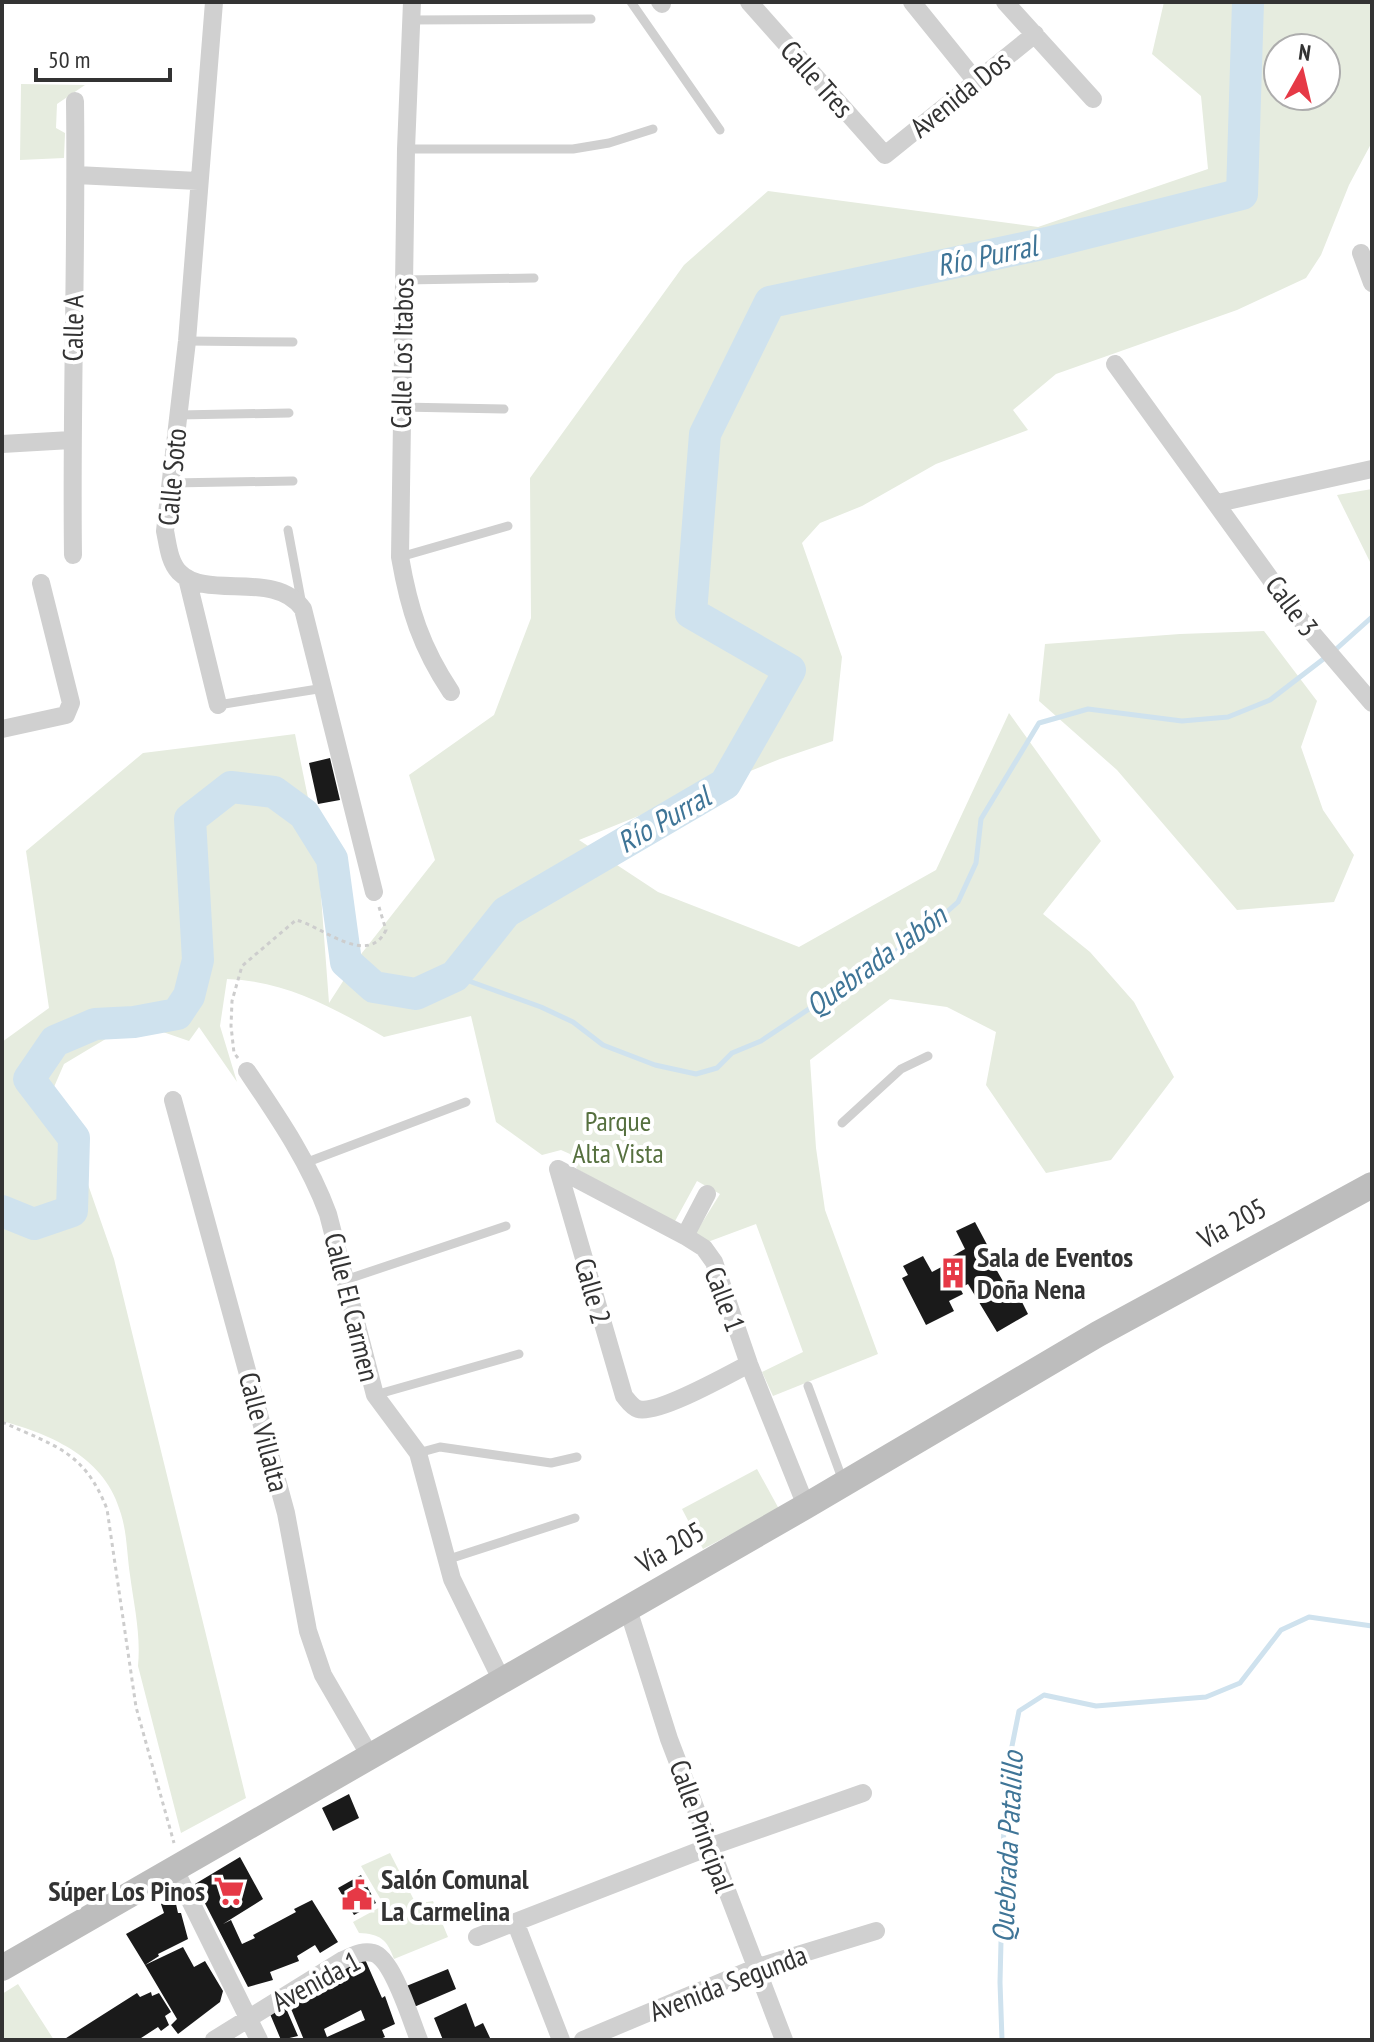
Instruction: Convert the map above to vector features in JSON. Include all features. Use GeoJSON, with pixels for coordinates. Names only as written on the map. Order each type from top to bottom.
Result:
{"type":"FeatureCollection","features":[{"type":"Feature","properties":{"kind":"main road","name":"Vía 205"},"geometry":{"type":"LineString","coordinates":[[2,1968],[501,1679],[628,1609],[1098,1334],[1372,1185]]}},
{"type":"Feature","properties":{"kind":"street","name":"Calle Soto"},"geometry":{"type":"LineString","coordinates":[[214,2],[187,341],[165,531],[171,560],[187,578],[218,705]]}},
{"type":"Feature","properties":{"kind":"street","name":"Calle Tres"},"geometry":{"type":"LineString","coordinates":[[749,2],[885,155]]}},
{"type":"Feature","properties":{"kind":"street"},"geometry":{"type":"LineString","coordinates":[[912,2],[975,80]]}},
{"type":"Feature","properties":{"kind":"street"},"geometry":{"type":"LineString","coordinates":[[1005,2],[1093,99]]}},
{"type":"Feature","properties":{"kind":"street","name":"Calle Los Itabos"},"geometry":{"type":"LineString","coordinates":[[411,11],[400,557],[407,597],[419,632],[430,661],[451,692]]}},
{"type":"Feature","properties":{"kind":"street","name":"Avenida Dos"},"geometry":{"type":"LineString","coordinates":[[885,155],[1035,34]]}},
{"type":"Feature","properties":{"kind":"street","name":"Calle A"},"geometry":{"type":"LineString","coordinates":[[73,555],[71,440],[75,101]]}},
{"type":"Feature","properties":{"kind":"street"},"geometry":{"type":"LineString","coordinates":[[76,175],[198,181]]}},
{"type":"Feature","properties":{"kind":"street"},"geometry":{"type":"LineString","coordinates":[[1361,253],[1372,283]]}},
{"type":"Feature","properties":{"kind":"street"},"geometry":{"type":"LineString","coordinates":[[1115,364],[1218,503],[1372,469]]}},
{"type":"Feature","properties":{"kind":"street"},"geometry":{"type":"LineString","coordinates":[[2,444],[71,440]]}},
{"type":"Feature","properties":{"kind":"street","name":"Calle 3"},"geometry":{"type":"LineString","coordinates":[[1218,503],[1295,613],[1372,703]]}},
{"type":"Feature","properties":{"kind":"street"},"geometry":{"type":"LineString","coordinates":[[187,578],[204,583],[288,593],[303,609],[374,892]]}},
{"type":"Feature","properties":{"kind":"street"},"geometry":{"type":"LineString","coordinates":[[2,729],[66,715],[71,703],[41,583]]}},
{"type":"Feature","properties":{"kind":"street","name":"Calle El Carmen"},"geometry":{"type":"LineString","coordinates":[[247,1071],[305,1163],[328,1214],[375,1395],[418,1453],[446,1560],[501,1679]]}},
{"type":"Feature","properties":{"kind":"street","name":"Calle Villalta"},"geometry":{"type":"LineString","coordinates":[[173,1100],[286,1513],[308,1631],[323,1675],[370,1756]]}},
{"type":"Feature","properties":{"kind":"street","name":"Calle 1"},"geometry":{"type":"LineString","coordinates":[[558,1169],[704,1248],[714,1262],[749,1364],[806,1506]]}},
{"type":"Feature","properties":{"kind":"street","name":"Calle 2"},"geometry":{"type":"LineString","coordinates":[[558,1169],[624,1396],[636,1409],[655,1409],[749,1364]]}},
{"type":"Feature","properties":{"kind":"street"},"geometry":{"type":"LineString","coordinates":[[685,1236],[707,1194]]}},
{"type":"Feature","properties":{"kind":"street","name":"Calle Principal"},"geometry":{"type":"LineString","coordinates":[[628,1609],[669,1739],[784,2040]]}},
{"type":"Feature","properties":{"kind":"street"},"geometry":{"type":"LineString","coordinates":[[477,1937],[709,1847],[863,1793]]}},
{"type":"Feature","properties":{"kind":"street"},"geometry":{"type":"LineString","coordinates":[[179,1868],[259,2040]]}},
{"type":"Feature","properties":{"kind":"street"},"geometry":{"type":"LineString","coordinates":[[516,1924],[561,2040]]}},
{"type":"Feature","properties":{"kind":"street","name":"Avenida Segunda"},"geometry":{"type":"LineString","coordinates":[[583,2040],[755,1968],[876,1931]]}},
{"type":"Feature","properties":{"kind":"street","name":"Avenida 1"},"geometry":{"type":"LineString","coordinates":[[214,2040],[343,1960],[362,1952],[378,1955],[390,1968],[419,2040]]}},
{"type":"Feature","properties":{"kind":"lane"},"geometry":{"type":"LineString","coordinates":[[631,2],[720,130]]}},
{"type":"Feature","properties":{"kind":"lane"},"geometry":{"type":"LineString","coordinates":[[411,11],[591,19]]}},
{"type":"Feature","properties":{"kind":"lane"},"geometry":{"type":"LineString","coordinates":[[406,149],[573,149],[609,143],[653,129]]}},
{"type":"Feature","properties":{"kind":"lane"},"geometry":{"type":"LineString","coordinates":[[404,280],[534,278]]}},
{"type":"Feature","properties":{"kind":"lane"},"geometry":{"type":"LineString","coordinates":[[187,341],[293,342]]}},
{"type":"Feature","properties":{"kind":"lane"},"geometry":{"type":"LineString","coordinates":[[401,407],[504,409]]}},
{"type":"Feature","properties":{"kind":"lane"},"geometry":{"type":"LineString","coordinates":[[178,415],[289,413]]}},
{"type":"Feature","properties":{"kind":"lane"},"geometry":{"type":"LineString","coordinates":[[171,483],[293,481]]}},
{"type":"Feature","properties":{"kind":"lane"},"geometry":{"type":"LineString","coordinates":[[400,557],[508,526]]}},
{"type":"Feature","properties":{"kind":"lane"},"geometry":{"type":"LineString","coordinates":[[288,530],[303,609]]}},
{"type":"Feature","properties":{"kind":"lane"},"geometry":{"type":"LineString","coordinates":[[218,705],[324,688]]}},
{"type":"Feature","properties":{"kind":"lane"},"geometry":{"type":"LineString","coordinates":[[842,1123],[901,1069],[928,1056]]}},
{"type":"Feature","properties":{"kind":"lane"},"geometry":{"type":"LineString","coordinates":[[305,1163],[466,1102]]}},
{"type":"Feature","properties":{"kind":"lane"},"geometry":{"type":"LineString","coordinates":[[345,1280],[506,1226]]}},
{"type":"Feature","properties":{"kind":"lane"},"geometry":{"type":"LineString","coordinates":[[375,1395],[519,1354]]}},
{"type":"Feature","properties":{"kind":"lane"},"geometry":{"type":"LineString","coordinates":[[808,1386],[844,1483]]}},
{"type":"Feature","properties":{"kind":"lane"},"geometry":{"type":"LineString","coordinates":[[418,1453],[440,1447],[551,1463],[577,1457]]}},
{"type":"Feature","properties":{"kind":"lane"},"geometry":{"type":"LineString","coordinates":[[446,1560],[575,1518]]}},
{"type":"Feature","properties":{"kind":"path"},"geometry":{"type":"LineString","coordinates":[[247,1071],[234,1053],[231,1026],[232,1001],[242,966],[296,920],[356,946],[373,945],[382,939],[386,930],[374,892]]}},
{"type":"Feature","properties":{"kind":"path"},"geometry":{"type":"LineString","coordinates":[[2,1422],[64,1451],[85,1468],[107,1509],[136,1707],[179,1868]]}},
{"type":"Feature","properties":{"kind":"green space","name":"Parque Alta Vista"},"geometry":{"type":"Polygon","coordinates":[[[1164,2],[1372,2],[1372,142],[1349,185],[1321,255],[1306,278],[1237,310],[1056,374],[1013,410],[1028,430],[936,464],[862,506],[820,523],[802,543],[842,657],[833,741],[780,759],[579,840],[658,892],[799,947],[936,870],[1009,713],[1101,841],[1043,914],[1090,952],[1134,1002],[1174,1077],[1111,1160],[1046,1173],[986,1085],[996,1032],[947,1007],[890,999],[810,1060],[816,1148],[825,1210],[878,1354],[773,1396],[762,1372],[803,1352],[756,1224],[705,1243],[695,1234],[720,1194],[697,1181],[674,1223],[577,1169],[570,1154],[561,1150],[542,1155],[496,1122],[471,1016],[384,1037],[309,998],[269,985],[227,979],[220,1026],[237,1082],[199,1027],[189,1041],[134,1022],[64,1064],[54,1087],[114,1259],[246,1798],[181,1833],[138,1666],[138,1631],[126,1536],[114,1494],[90,1464],[75,1452],[40,1434],[2,1421],[2,1042],[49,1008],[26,851],[143,753],[295,734],[317,842],[329,1003],[358,958],[435,860],[409,775],[494,715],[531,618],[530,478],[684,265],[768,191],[1038,227],[1208,169],[1201,96],[1152,54],[1164,2]]]}},
{"type":"Feature","properties":{"kind":"green space"},"geometry":{"type":"Polygon","coordinates":[[[21,84],[85,85],[57,104],[56,128],[65,133],[64,158],[20,160],[21,84]]]}},
{"type":"Feature","properties":{"kind":"green space"},"geometry":{"type":"Polygon","coordinates":[[[1372,489],[1372,566],[1337,495],[1372,489]]]}},
{"type":"Feature","properties":{"kind":"green space"},"geometry":{"type":"Polygon","coordinates":[[[1264,631],[1317,701],[1301,747],[1323,810],[1354,855],[1334,902],[1237,910],[1117,770],[1039,701],[1045,644],[1264,631]]]}},
{"type":"Feature","properties":{"kind":"green space"},"geometry":{"type":"Polygon","coordinates":[[[757,1469],[779,1509],[703,1549],[682,1509],[757,1469]]]}},
{"type":"Feature","properties":{"kind":"green space"},"geometry":{"type":"Polygon","coordinates":[[[390,1853],[416,1904],[433,1901],[448,1937],[394,1959],[382,1939],[359,1933],[353,1922],[384,1905],[361,1866],[390,1853]]]}},
{"type":"Feature","properties":{"kind":"green space"},"geometry":{"type":"Polygon","coordinates":[[[18,1984],[54,2040],[2,2040],[2,1994],[18,1984]]]}},
{"type":"Feature","properties":{"kind":"building"},"geometry":{"type":"Polygon","coordinates":[[[330,758],[340,800],[318,804],[309,763],[330,758]]]}},
{"type":"Feature","properties":{"kind":"building","name":"Sala de Eventos Doña Nena"},"geometry":{"type":"Polygon","coordinates":[[[975,1222],[992,1254],[1007,1246],[1017,1265],[1005,1271],[1003,1266],[996,1269],[1004,1283],[1010,1278],[1028,1314],[997,1332],[968,1284],[960,1288],[963,1294],[949,1301],[954,1311],[926,1325],[902,1278],[908,1275],[903,1266],[923,1256],[932,1272],[949,1263],[947,1259],[965,1249],[956,1231],[975,1222]]]}},
{"type":"Feature","properties":{"kind":"building"},"geometry":{"type":"Polygon","coordinates":[[[349,1794],[359,1818],[333,1831],[322,1808],[349,1794]]]}},
{"type":"Feature","properties":{"kind":"building"},"geometry":{"type":"Polygon","coordinates":[[[240,1857],[263,1899],[223,1924],[231,1920],[242,1944],[312,1900],[338,1942],[320,1953],[315,1945],[297,1956],[299,1961],[270,1972],[273,1980],[248,1987],[195,1884],[240,1857]]]}},
{"type":"Feature","properties":{"kind":"building","name":"Salón Comunal La Carmelina"},"geometry":{"type":"Polygon","coordinates":[[[361,1875],[376,1903],[354,1915],[338,1888],[361,1875]]]}},
{"type":"Feature","properties":{"kind":"building"},"geometry":{"type":"Polygon","coordinates":[[[167,1901],[176,1904],[178,1913],[181,1913],[188,1939],[158,1954],[145,1965],[126,1934],[164,1913],[161,1904],[167,1901]]]}},
{"type":"Feature","properties":{"kind":"building"},"geometry":{"type":"Polygon","coordinates":[[[183,1947],[194,1967],[205,1961],[223,1991],[220,2002],[178,2034],[171,2025],[177,2019],[145,1965],[183,1947]]]}},
{"type":"Feature","properties":{"kind":"building"},"geometry":{"type":"Polygon","coordinates":[[[364,1957],[382,1998],[385,1996],[395,2024],[382,2030],[385,2037],[378,2040],[304,2040],[289,2004],[301,1999],[303,2002],[316,1994],[310,1982],[322,1976],[326,1985],[334,1982],[330,1971],[364,1957]],[[361,2010],[324,2029],[327,2037],[365,2020],[361,2010]]]}},
{"type":"Feature","properties":{"kind":"building"},"geometry":{"type":"Polygon","coordinates":[[[448,1969],[456,1989],[414,2007],[404,1987],[448,1969]]]}},
{"type":"Feature","properties":{"kind":"building"},"geometry":{"type":"Polygon","coordinates":[[[151,1992],[152,1996],[159,1993],[171,2012],[165,2016],[169,2025],[161,2031],[158,2027],[138,2040],[63,2040],[137,1993],[140,1997],[151,1992]]]}},
{"type":"Feature","properties":{"kind":"building"},"geometry":{"type":"Polygon","coordinates":[[[466,2003],[475,2027],[483,2023],[491,2040],[443,2040],[434,2018],[466,2003]]]}},
{"type":"Feature","properties":{"kind":"building"},"geometry":{"type":"Polygon","coordinates":[[[285,2006],[298,2036],[281,2040],[270,2014],[285,2006]]]}},
{"type":"Feature","properties":{"kind":"waterway","name":"Río Purral"},"geometry":{"type":"LineString","coordinates":[[2,1211],[34,1224],[72,1211],[74,1138],[29,1079],[55,1041],[95,1024],[134,1022],[177,1014],[189,996],[198,960],[190,819],[231,787],[274,792],[304,814],[332,859],[346,962],[374,987],[416,994],[455,976],[506,912],[725,784],[790,670],[691,613],[705,434],[770,302],[1047,243],[1242,194],[1248,2]]}},
{"type":"Feature","properties":{"kind":"waterway","name":"Quebrada Jabón"},"geometry":{"type":"LineString","coordinates":[[1334,651],[1372,617]]}},
{"type":"Feature","properties":{"kind":"waterway","name":"Quebrada Jabón"},"geometry":{"type":"LineString","coordinates":[[455,976],[541,1007],[573,1022],[603,1045],[655,1065],[696,1074],[717,1068],[732,1053],[761,1041],[923,933],[958,902],[976,863],[981,819],[1039,723],[1088,709],[1182,721],[1228,717],[1270,700],[1326,657]]}},
{"type":"Feature","properties":{"kind":"waterway","name":"Quebrada Patalillo"},"geometry":{"type":"LineString","coordinates":[[1002,2040],[1000,1982],[1005,1781],[1019,1711],[1044,1695],[1096,1706],[1206,1697],[1240,1683],[1281,1630],[1309,1617],[1372,1626]]}},
{"type":"Feature","properties":{"kind":"place","name":"Sala de Eventos Doña Nena"},"geometry":{"type":"Point","coordinates":[953,1273]}},
{"type":"Feature","properties":{"kind":"place","name":"Súper Los Pinos"},"geometry":{"type":"Point","coordinates":[229,1891]}},
{"type":"Feature","properties":{"kind":"place","name":"Salón Comunal La Carmelina"},"geometry":{"type":"Point","coordinates":[357,1895]}}]}
